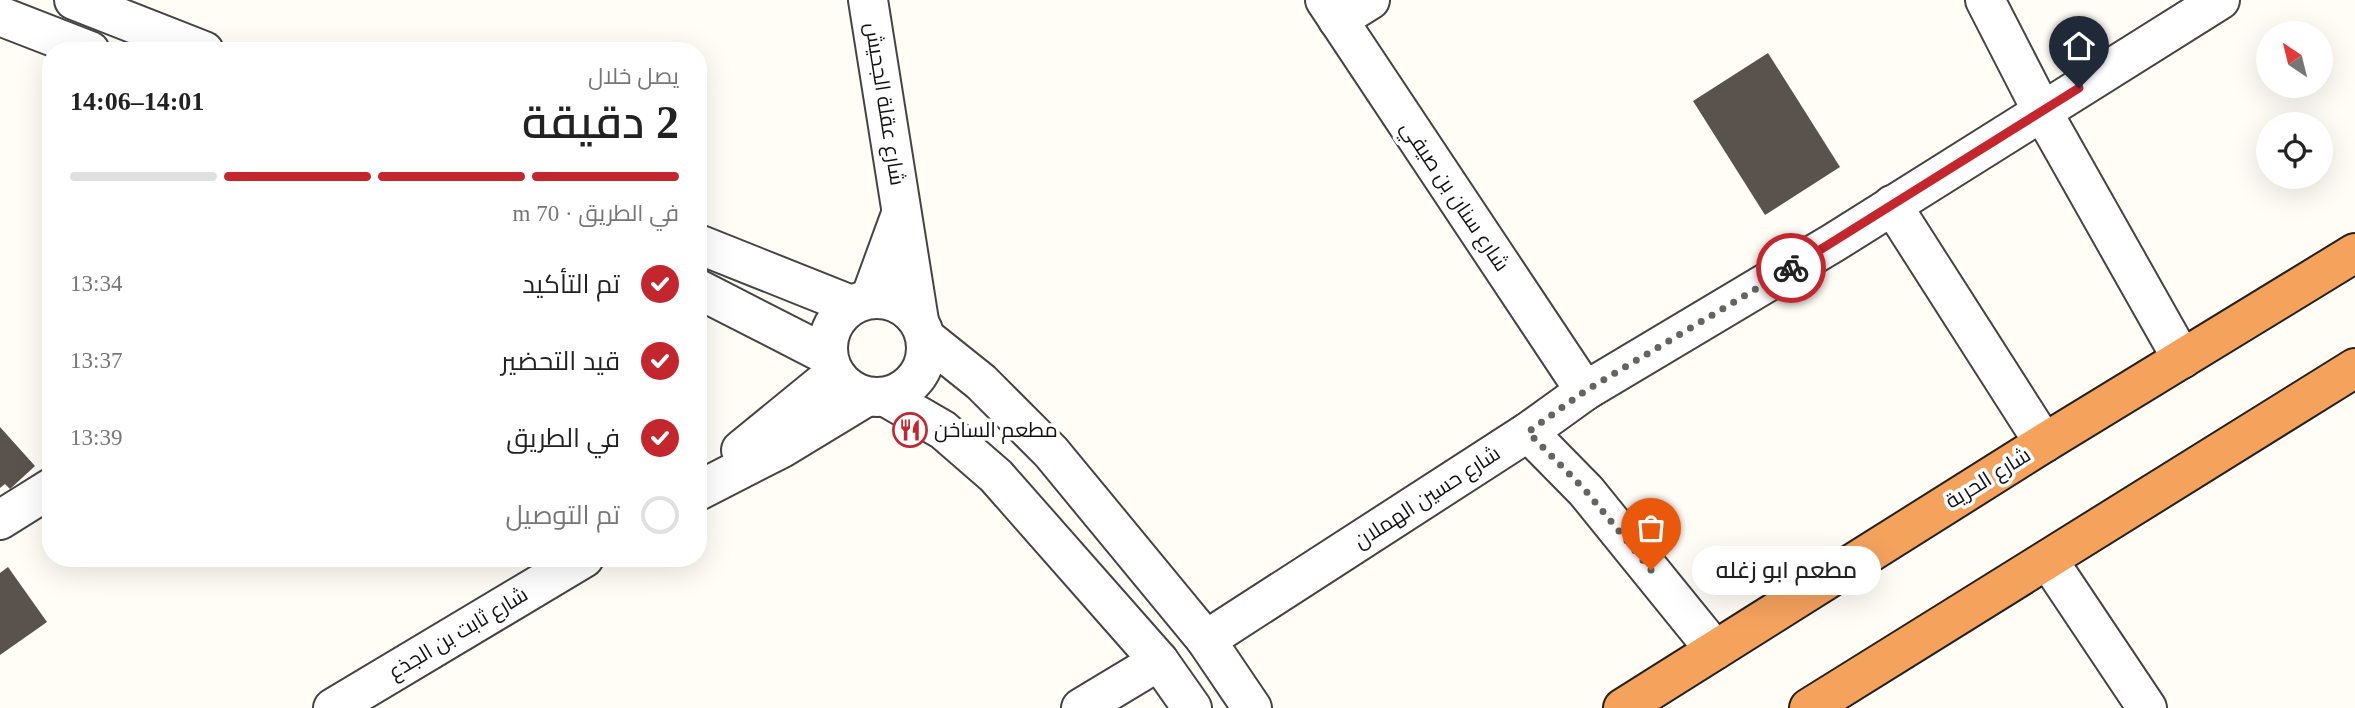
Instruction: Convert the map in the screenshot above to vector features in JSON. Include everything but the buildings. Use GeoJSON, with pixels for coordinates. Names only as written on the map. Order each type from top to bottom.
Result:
{"type":"FeatureCollection","features":[{"type":"Feature","properties":{"kind":"highway","name":"شارع الحرية"},"geometry":{"type":"LineString","coordinates":[[1623,708],[2044,443],[2355,253]]}},
{"type":"Feature","properties":{"kind":"highway"},"geometry":{"type":"LineString","coordinates":[[1809,708],[2355,368]]}},
{"type":"Feature","properties":{"kind":"street"},"geometry":{"type":"LineString","coordinates":[[74,0],[181,42]]}},
{"type":"Feature","properties":{"kind":"street","name":"شارع عقلة الجحيش"},"geometry":{"type":"LineString","coordinates":[[868,0],[922,329]]}},
{"type":"Feature","properties":{"kind":"street"},"geometry":{"type":"LineString","coordinates":[[1331,10],[1370,0]]}},
{"type":"Feature","properties":{"kind":"street"},"geometry":{"type":"LineString","coordinates":[[1985,0],[2042,111],[2182,359]]}},
{"type":"Feature","properties":{"kind":"street","name":"شارع حسين الهملان"},"geometry":{"type":"LineString","coordinates":[[1206,640],[1528,432],[1585,391],[1833,243],[2220,0]]}},
{"type":"Feature","properties":{"kind":"street","name":"شارع سنان بن صيفي"},"geometry":{"type":"LineString","coordinates":[[1331,10],[1585,391]]}},
{"type":"Feature","properties":{"kind":"street"},"geometry":{"type":"LineString","coordinates":[[0,16],[67,42]]}},
{"type":"Feature","properties":{"kind":"street"},"geometry":{"type":"LineString","coordinates":[[1892,205],[2044,443]]}},
{"type":"Feature","properties":{"kind":"street","name":"شارع عقلة الجحيش"},"geometry":{"type":"LineString","coordinates":[[861,302],[902,208]]}},
{"type":"Feature","properties":{"kind":"street"},"geometry":{"type":"LineString","coordinates":[[707,247],[861,302],[888,300],[905,307],[922,329],[981,382],[1051,452],[1206,640],[1252,708]]}},
{"type":"Feature","properties":{"kind":"street"},"geometry":{"type":"LineString","coordinates":[[707,294],[831,365],[848,389],[876,397],[943,430],[996,477],[1159,661],[1192,708]]}},
{"type":"Feature","properties":{"kind":"street"},"geometry":{"type":"LineString","coordinates":[[707,481],[831,365],[829,336],[837,318],[861,302]]}},
{"type":"Feature","properties":{"kind":"street"},"geometry":{"type":"LineString","coordinates":[[707,484],[876,397],[904,390],[918,376],[926,358],[922,329]]}},
{"type":"Feature","properties":{"kind":"street"},"geometry":{"type":"LineString","coordinates":[[1528,432],[1586,491],[1715,650]]}},
{"type":"Feature","properties":{"kind":"street"},"geometry":{"type":"LineString","coordinates":[[0,520],[42,494]]}},
{"type":"Feature","properties":{"kind":"street"},"geometry":{"type":"LineString","coordinates":[[2048,560],[2147,708]]}},
{"type":"Feature","properties":{"kind":"street","name":"شارع ثابت بن الجذع"},"geometry":{"type":"LineString","coordinates":[[332,708],[569,567]]}},
{"type":"Feature","properties":{"kind":"street"},"geometry":{"type":"LineString","coordinates":[[1081,708],[1159,661]]}},
{"type":"Feature","properties":{"kind":"way so far"},"geometry":{"type":"LineString","coordinates":[[1651,570],[1586,491],[1528,432],[1585,391],[1791,268]]}},
{"type":"Feature","properties":{"kind":"place","name":"مطعم الساخن"},"geometry":{"type":"Point","coordinates":[910,430]}},
{"type":"Feature","properties":{"kind":"place","name":"مطعم ابو زغله"},"geometry":{"type":"Point","coordinates":[1651,570]}},
{"type":"Feature","properties":{"kind":"route"},"geometry":{"type":"LineString","coordinates":[[1791,268],[2079,88]]}}]}
